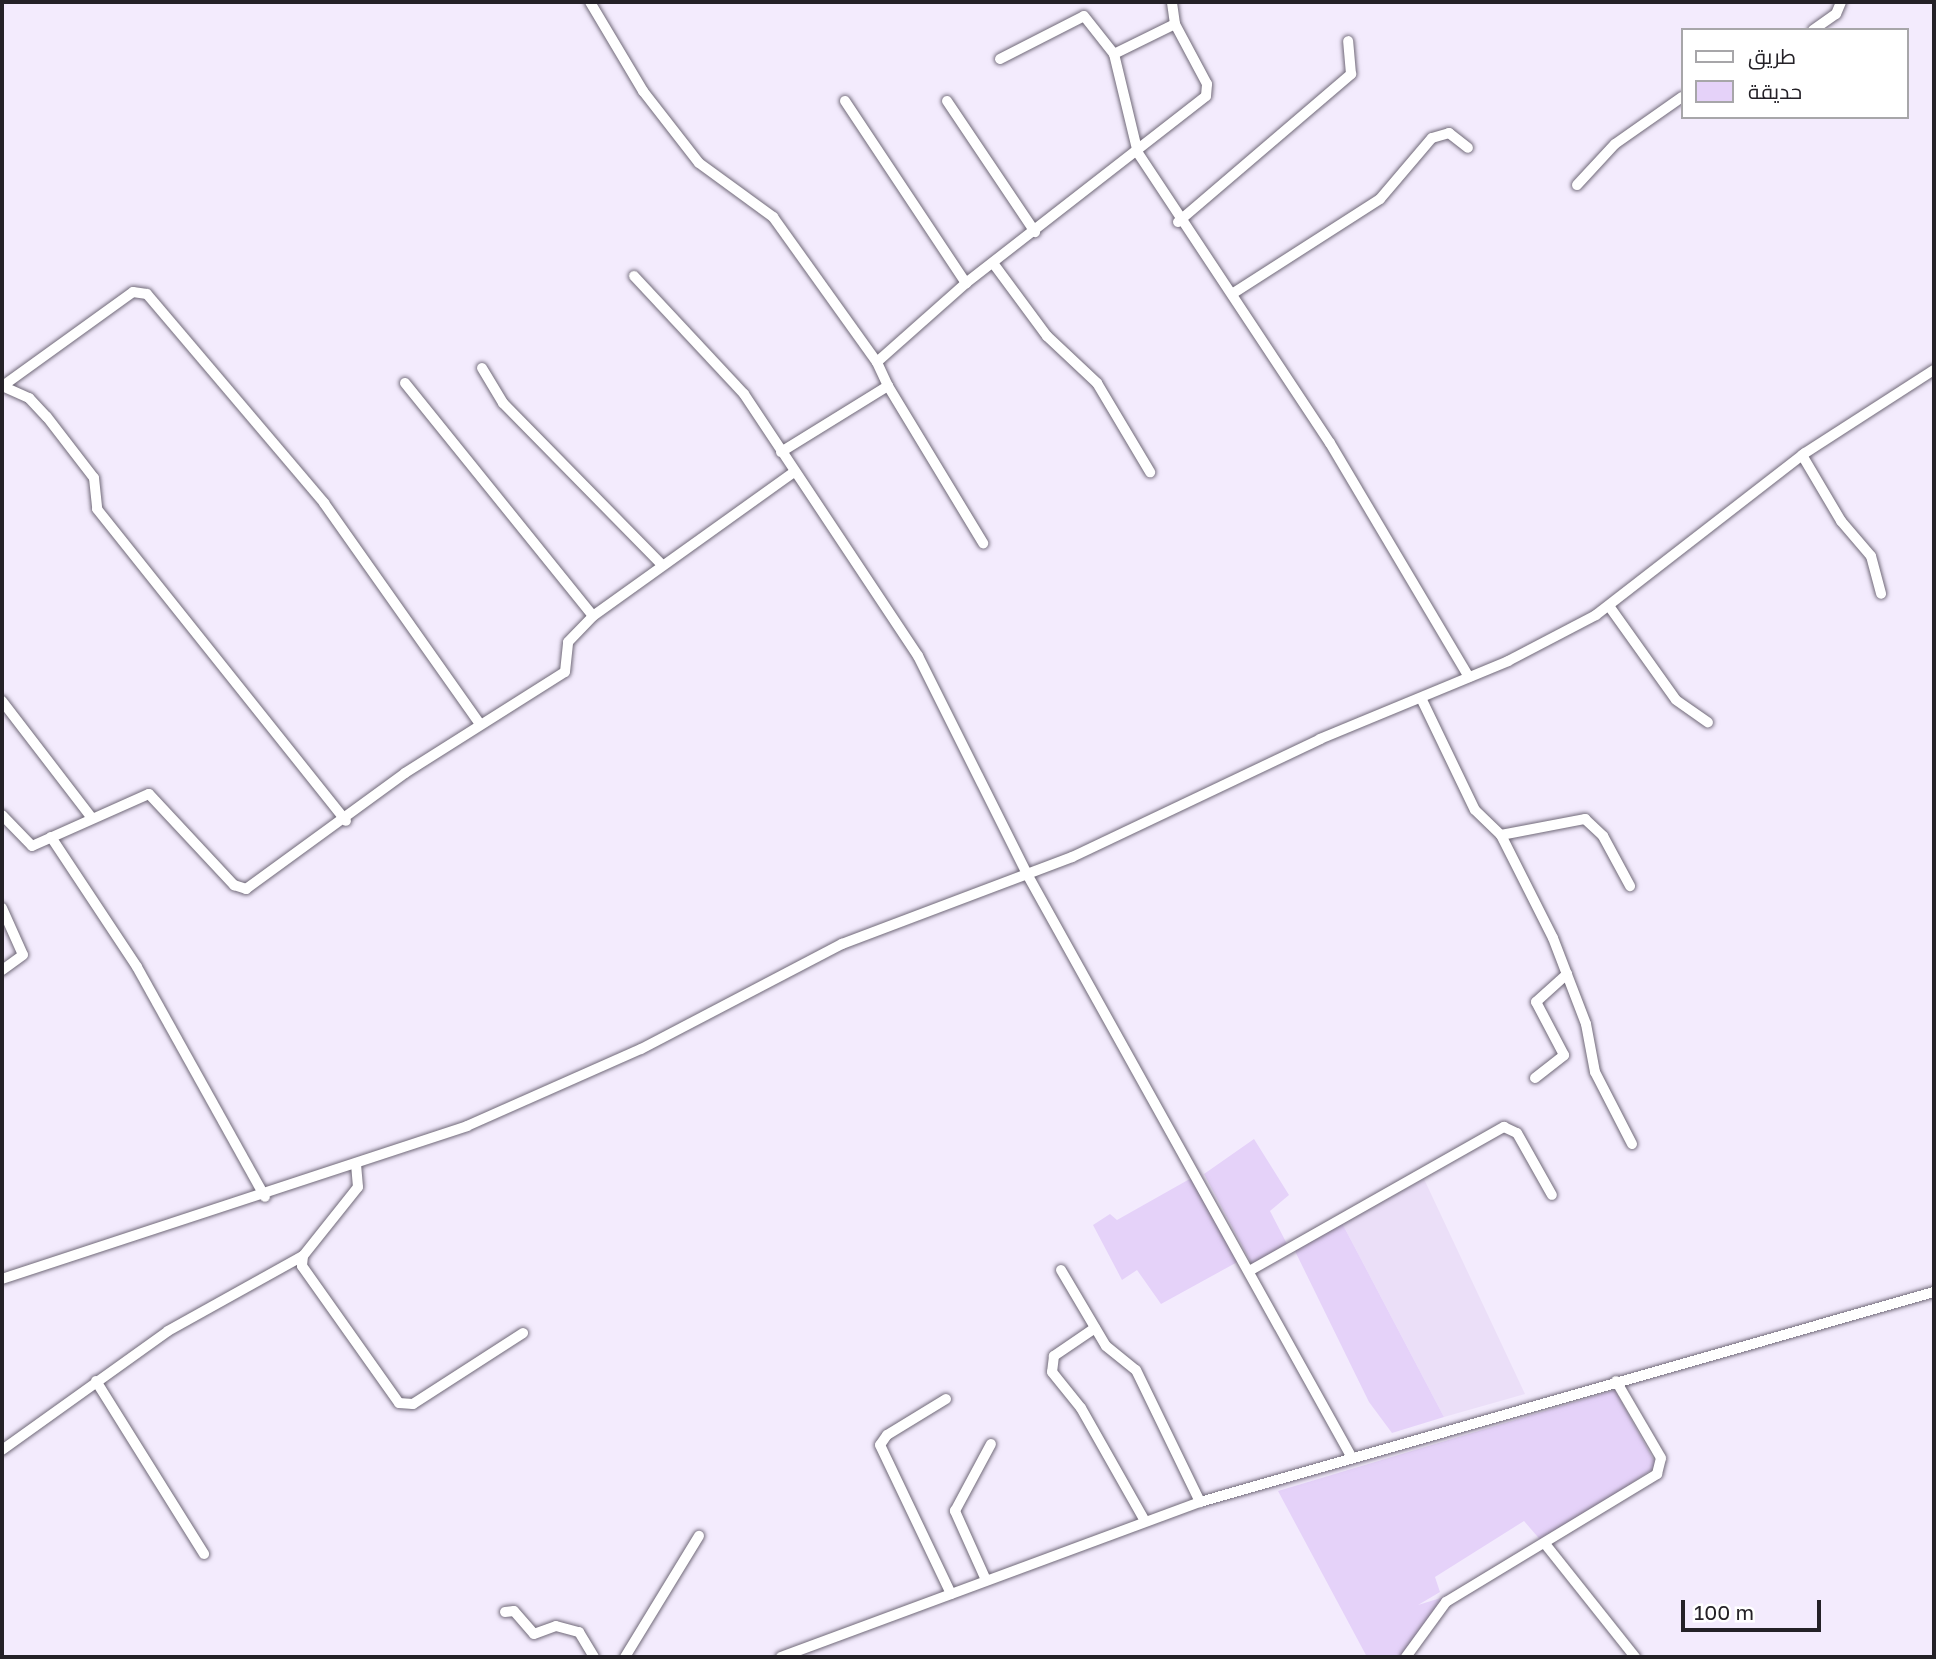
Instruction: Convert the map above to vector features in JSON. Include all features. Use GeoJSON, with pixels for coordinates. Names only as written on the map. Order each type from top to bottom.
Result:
{"type":"FeatureCollection","features":[{"type":"Feature","properties":{"kind":"street"},"geometry":{"type":"LineString","coordinates":[[590,2],[637,83],[699,163],[773,217],[877,362],[888,386],[983,543]]}},
{"type":"Feature","properties":{"kind":"street"},"geometry":{"type":"LineString","coordinates":[[877,362],[966,283],[1138,153],[1208,90],[1175,24],[1172,2]]}},
{"type":"Feature","properties":{"kind":"street"},"geometry":{"type":"LineString","coordinates":[[1816,28],[1836,14],[1841,2]]}},
{"type":"Feature","properties":{"kind":"street"},"geometry":{"type":"LineString","coordinates":[[1000,59],[1084,16],[1114,54],[1138,153],[1178,222],[1232,294],[1330,443],[1469,677]]}},
{"type":"Feature","properties":{"kind":"street"},"geometry":{"type":"LineString","coordinates":[[1114,54],[1175,24]]}},
{"type":"Feature","properties":{"kind":"street"},"geometry":{"type":"LineString","coordinates":[[1178,222],[1351,74],[1348,41]]}},
{"type":"Feature","properties":{"kind":"street"},"geometry":{"type":"LineString","coordinates":[[1577,185],[1615,144],[1680,97]]}},
{"type":"Feature","properties":{"kind":"street"},"geometry":{"type":"LineString","coordinates":[[845,101],[966,283]]}},
{"type":"Feature","properties":{"kind":"street"},"geometry":{"type":"LineString","coordinates":[[947,102],[1035,232]]}},
{"type":"Feature","properties":{"kind":"street"},"geometry":{"type":"LineString","coordinates":[[1232,294],[1380,199],[1432,138],[1449,133],[1468,148]]}},
{"type":"Feature","properties":{"kind":"street"},"geometry":{"type":"LineString","coordinates":[[993,263],[1072,365],[1097,383],[1150,472]]}},
{"type":"Feature","properties":{"kind":"street"},"geometry":{"type":"LineString","coordinates":[[634,276],[744,394],[918,656],[1027,874],[1251,1270],[1351,1456]]}},
{"type":"Feature","properties":{"kind":"street"},"geometry":{"type":"LineString","coordinates":[[346,821],[97,509],[94,478],[47,417],[3,385],[133,292],[147,294],[324,503],[480,724]]}},
{"type":"Feature","properties":{"kind":"street"},"geometry":{"type":"LineString","coordinates":[[482,368],[503,403],[661,564]]}},
{"type":"Feature","properties":{"kind":"street"},"geometry":{"type":"LineString","coordinates":[[2,1279],[265,1197],[467,1126],[641,1049],[873,930],[1027,874],[1469,677],[1609,606],[1802,456],[1934,370]]}},
{"type":"Feature","properties":{"kind":"street"},"geometry":{"type":"LineString","coordinates":[[405,383],[593,616]]}},
{"type":"Feature","properties":{"kind":"street"},"geometry":{"type":"LineString","coordinates":[[781,452],[888,386]]}},
{"type":"Feature","properties":{"kind":"street"},"geometry":{"type":"LineString","coordinates":[[1802,456],[1841,521],[1871,555],[1881,594]]}},
{"type":"Feature","properties":{"kind":"street"},"geometry":{"type":"LineString","coordinates":[[2,815],[28,846],[141,793],[153,795],[239,889],[346,821],[480,724],[565,672],[568,642],[593,616],[661,564],[794,472]]}},
{"type":"Feature","properties":{"kind":"street"},"geometry":{"type":"LineString","coordinates":[[1609,606],[1676,700],[1707,722]]}},
{"type":"Feature","properties":{"kind":"street"},"geometry":{"type":"LineString","coordinates":[[1421,698],[1475,810],[1501,835],[1567,974],[1595,1072],[1632,1144]]}},
{"type":"Feature","properties":{"kind":"street"},"geometry":{"type":"LineString","coordinates":[[2,701],[91,817]]}},
{"type":"Feature","properties":{"kind":"street"},"geometry":{"type":"LineString","coordinates":[[1501,835],[1585,819],[1603,836],[1630,886]]}},
{"type":"Feature","properties":{"kind":"street"},"geometry":{"type":"LineString","coordinates":[[51,836],[137,967],[265,1197]]}},
{"type":"Feature","properties":{"kind":"street"},"geometry":{"type":"LineString","coordinates":[[2,908],[23,955],[18,965],[2,970]]}},
{"type":"Feature","properties":{"kind":"street"},"geometry":{"type":"LineString","coordinates":[[1535,1078],[1564,1055],[1538,998],[1567,974]]}},
{"type":"Feature","properties":{"kind":"street"},"geometry":{"type":"LineString","coordinates":[[1251,1270],[1504,1127],[1517,1133],[1552,1195]]}},
{"type":"Feature","properties":{"kind":"street"},"geometry":{"type":"LineString","coordinates":[[2,1450],[168,1331],[303,1256],[358,1187],[356,1166]]}},
{"type":"Feature","properties":{"kind":"street"},"geometry":{"type":"LineString","coordinates":[[303,1256],[302,1266],[399,1403],[413,1404],[523,1333]]}},
{"type":"Feature","properties":{"kind":"street"},"geometry":{"type":"LineString","coordinates":[[1061,1270],[1095,1328],[1136,1370],[1200,1502]]}},
{"type":"Feature","properties":{"kind":"street"},"geometry":{"type":"LineString","coordinates":[[781,1657],[1200,1502],[1351,1456],[1934,1292]]}},
{"type":"Feature","properties":{"kind":"street"},"geometry":{"type":"LineString","coordinates":[[1095,1328],[1054,1356],[1052,1372],[1081,1408],[1145,1521]]}},
{"type":"Feature","properties":{"kind":"street"},"geometry":{"type":"LineString","coordinates":[[96,1381],[204,1554]]}},
{"type":"Feature","properties":{"kind":"street"},"geometry":{"type":"LineString","coordinates":[[1406,1657],[1446,1602],[1546,1545],[1662,1467],[1616,1381]]}},
{"type":"Feature","properties":{"kind":"street"},"geometry":{"type":"LineString","coordinates":[[946,1399],[887,1434],[880,1446],[951,1594]]}},
{"type":"Feature","properties":{"kind":"street"},"geometry":{"type":"LineString","coordinates":[[986,1580],[956,1511],[991,1444]]}},
{"type":"Feature","properties":{"kind":"street"},"geometry":{"type":"LineString","coordinates":[[625,1657],[699,1536]]}},
{"type":"Feature","properties":{"kind":"street"},"geometry":{"type":"LineString","coordinates":[[1546,1545],[1635,1657]]}},
{"type":"Feature","properties":{"kind":"street"},"geometry":{"type":"LineString","coordinates":[[505,1612],[514,1611],[534,1634],[556,1626],[579,1632],[594,1657]]}},
{"type":"Feature","properties":{"kind":"shaded area"},"geometry":{"type":"Polygon","coordinates":[[[1424,1179],[1525,1394],[1444,1417],[1342,1223],[1424,1179]]]}},
{"type":"Feature","properties":{"kind":"green space"},"geometry":{"type":"Polygon","coordinates":[[[1254,1139],[1289,1195],[1270,1211],[1287,1244],[1253,1266],[1204,1174],[1254,1139]]]}},
{"type":"Feature","properties":{"kind":"green space"},"geometry":{"type":"Polygon","coordinates":[[[1195,1176],[1241,1260],[1161,1304],[1137,1270],[1122,1280],[1093,1225],[1110,1214],[1117,1220],[1195,1176]]]}},
{"type":"Feature","properties":{"kind":"green space"},"geometry":{"type":"Polygon","coordinates":[[[1342,1223],[1444,1417],[1392,1433],[1369,1402],[1294,1249],[1342,1223]]]}},
{"type":"Feature","properties":{"kind":"green space"},"geometry":{"type":"Polygon","coordinates":[[[1615,1390],[1657,1466],[1543,1543],[1524,1521],[1435,1577],[1440,1592],[1418,1605],[1444,1597],[1401,1657],[1367,1657],[1278,1491],[1615,1390]]]}}]}
